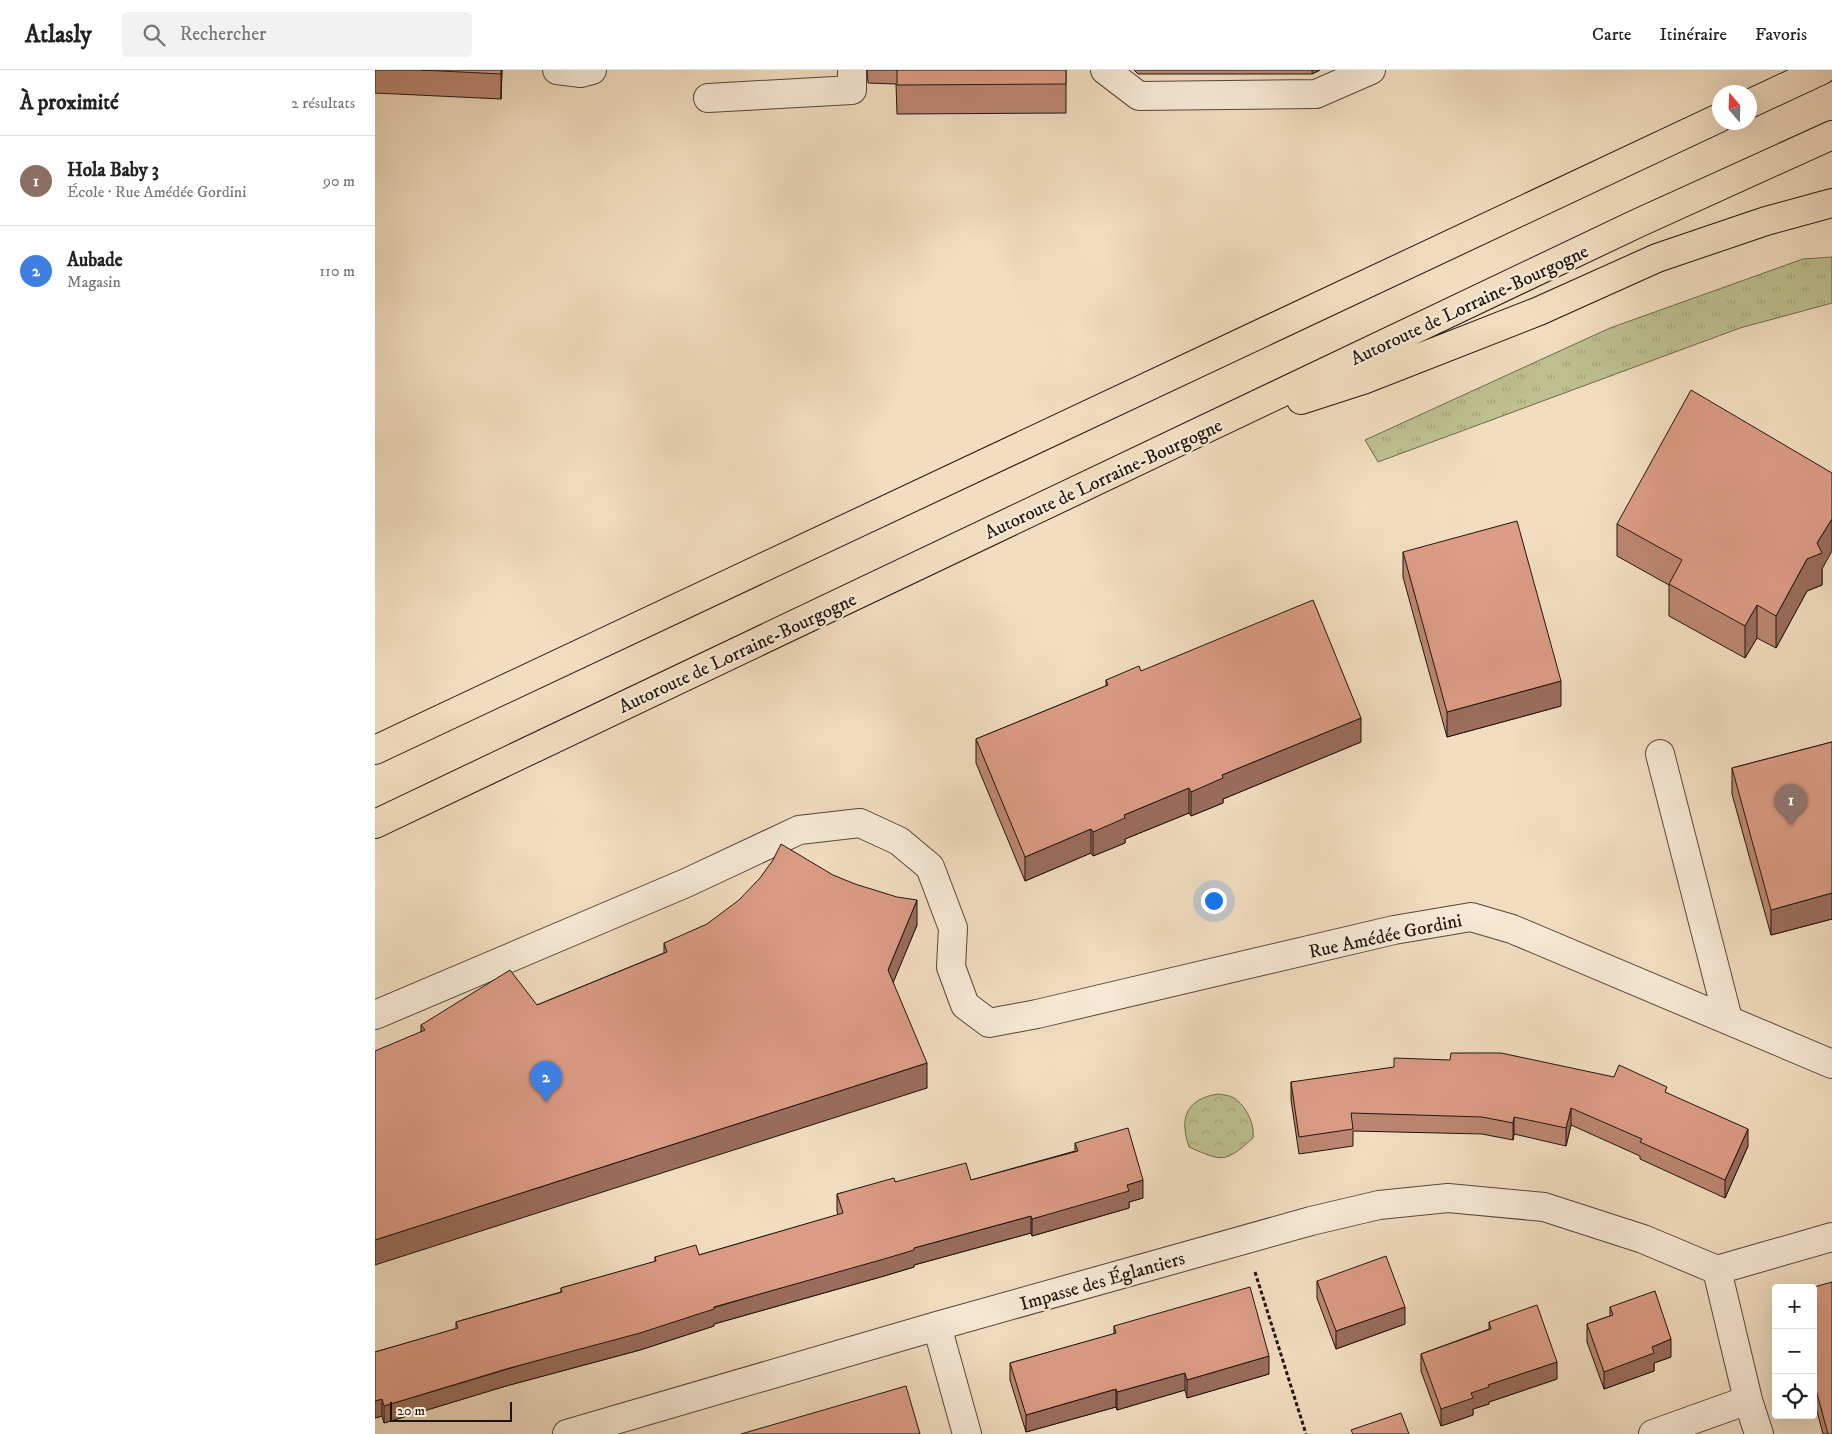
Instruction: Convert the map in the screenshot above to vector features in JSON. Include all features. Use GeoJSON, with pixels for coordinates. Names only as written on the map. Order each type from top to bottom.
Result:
{"type":"FeatureCollection","features":[{"type":"Feature","properties":{"kind":"highway"},"geometry":{"type":"LineString","coordinates":[[1757,100],[1815,72]]}},
{"type":"Feature","properties":{"kind":"highway"},"geometry":{"type":"LineString","coordinates":[[375,750],[1712,121]]}},
{"type":"Feature","properties":{"kind":"highway","name":"Autoroute de Lorraine-Bourgogne"},"geometry":{"type":"LineString","coordinates":[[375,824],[1645,220],[1832,135]]}},
{"type":"Feature","properties":{"kind":"highway"},"geometry":{"type":"LineString","coordinates":[[1187,438],[1363,380],[1539,311],[1657,258],[1766,221],[1832,203]]}},
{"type":"Feature","properties":{"kind":"street"},"geometry":{"type":"LineString","coordinates":[[557,70],[581,73],[592,70]]}},
{"type":"Feature","properties":{"kind":"street"},"geometry":{"type":"LineString","coordinates":[[708,98],[852,90],[852,70]]}},
{"type":"Feature","properties":{"kind":"street"},"geometry":{"type":"LineString","coordinates":[[1105,70],[1139,96],[1316,94],[1371,70]]}},
{"type":"Feature","properties":{"kind":"street"},"geometry":{"type":"LineString","coordinates":[[1659,754],[1728,1019]]}},
{"type":"Feature","properties":{"kind":"street","name":"Rue Amédée Gordini"},"geometry":{"type":"LineString","coordinates":[[375,1015],[686,883],[799,830],[860,823],[899,841],[930,867],[953,928],[951,967],[965,1005],[989,1024],[1394,930],[1471,917],[1513,929],[1832,1064]]}},
{"type":"Feature","properties":{"kind":"street","name":"Impasse des Églantiers"},"geometry":{"type":"LineString","coordinates":[[567,1434],[625,1426],[937,1326],[1311,1221],[1379,1205],[1447,1198],[1545,1207],[1643,1239],[1717,1270]]}},
{"type":"Feature","properties":{"kind":"street"},"geometry":{"type":"LineString","coordinates":[[1759,1434],[1748,1400],[1717,1270],[1832,1237]]}},
{"type":"Feature","properties":{"kind":"street"},"geometry":{"type":"LineString","coordinates":[[937,1326],[967,1434]]}},
{"type":"Feature","properties":{"kind":"street"},"geometry":{"type":"LineString","coordinates":[[1653,1434],[1748,1400]]}},
{"type":"Feature","properties":{"kind":"path"},"geometry":{"type":"LineString","coordinates":[[1245,1241],[1306,1434]]}},
{"type":"Feature","properties":{"kind":"green space"},"geometry":{"type":"Polygon","coordinates":[[[1832,257],[1832,303],[1740,328],[1378,462],[1365,440],[1610,328],[1803,259],[1832,257]]]}},
{"type":"Feature","properties":{"kind":"green space"},"geometry":{"type":"Polygon","coordinates":[[[1218,1094],[1232,1097],[1238,1101],[1249,1116],[1253,1127],[1253,1138],[1236,1152],[1223,1158],[1189,1147],[1185,1127],[1185,1119],[1192,1105],[1199,1100],[1218,1094]]]}},
{"type":"Feature","properties":{"kind":"building"},"geometry":{"type":"Polygon","coordinates":[[[421,70],[501,70],[501,74],[421,70]]]}},
{"type":"Feature","properties":{"kind":"building"},"geometry":{"type":"Polygon","coordinates":[[[897,70],[1066,70],[1066,84],[897,85],[897,70]]]}},
{"type":"Feature","properties":{"kind":"building"},"geometry":{"type":"Polygon","coordinates":[[[1691,390],[1832,473],[1832,519],[1817,543],[1822,553],[1807,559],[1776,616],[1757,605],[1745,626],[1669,584],[1682,560],[1617,524],[1691,390]]]}},
{"type":"Feature","properties":{"kind":"building"},"geometry":{"type":"Polygon","coordinates":[[[1517,521],[1561,681],[1447,712],[1403,552],[1517,521]]]}},
{"type":"Feature","properties":{"kind":"building"},"geometry":{"type":"Polygon","coordinates":[[[1313,600],[1361,718],[1222,775],[1223,778],[1191,792],[1189,788],[1124,815],[1125,818],[1093,832],[1091,829],[1025,857],[976,739],[1108,685],[1106,680],[1139,666],[1141,671],[1313,600]]]}},
{"type":"Feature","properties":{"kind":"building"},"geometry":{"type":"Polygon","coordinates":[[[1832,742],[1832,893],[1771,910],[1732,768],[1832,742]]]}},
{"type":"Feature","properties":{"kind":"building"},"geometry":{"type":"Polygon","coordinates":[[[781,844],[833,875],[897,897],[917,900],[888,970],[927,1063],[375,1240],[375,1051],[425,1030],[421,1025],[510,970],[537,1005],[667,952],[664,943],[707,924],[739,900],[760,878],[773,860],[781,844]]]}},
{"type":"Feature","properties":{"kind":"building"},"geometry":{"type":"Polygon","coordinates":[[[1451,1053],[1501,1053],[1614,1077],[1619,1065],[1667,1087],[1665,1092],[1748,1129],[1725,1180],[1640,1142],[1642,1139],[1571,1108],[1566,1128],[1514,1117],[1513,1123],[1482,1117],[1351,1113],[1353,1129],[1299,1137],[1291,1082],[1394,1067],[1394,1058],[1450,1060],[1451,1053]]]}},
{"type":"Feature","properties":{"kind":"building"},"geometry":{"type":"Polygon","coordinates":[[[1128,1128],[1143,1180],[1127,1185],[1129,1191],[1032,1219],[1031,1216],[914,1248],[914,1250],[884,1259],[714,1307],[714,1309],[640,1333],[506,1369],[384,1406],[382,1399],[375,1401],[375,1352],[458,1328],[456,1322],[562,1292],[561,1288],[656,1261],[655,1257],[696,1245],[699,1255],[843,1213],[837,1194],[894,1178],[895,1182],[966,1163],[971,1180],[1078,1151],[1075,1143],[1128,1128]]]}},
{"type":"Feature","properties":{"kind":"building"},"geometry":{"type":"Polygon","coordinates":[[[1386,1256],[1405,1307],[1336,1331],[1317,1281],[1386,1256]]]}},
{"type":"Feature","properties":{"kind":"building"},"geometry":{"type":"Polygon","coordinates":[[[1832,1282],[1832,1434],[1828,1434],[1817,1394],[1817,1286],[1832,1282]]]}},
{"type":"Feature","properties":{"kind":"building"},"geometry":{"type":"Polygon","coordinates":[[[1250,1287],[1269,1356],[1187,1380],[1185,1373],[1117,1392],[1116,1389],[1026,1415],[1010,1363],[1116,1333],[1114,1326],[1250,1287]]]}},
{"type":"Feature","properties":{"kind":"building"},"geometry":{"type":"Polygon","coordinates":[[[1655,1291],[1671,1339],[1652,1347],[1654,1353],[1604,1372],[1587,1324],[1613,1315],[1610,1307],[1655,1291]]]}},
{"type":"Feature","properties":{"kind":"building"},"geometry":{"type":"Polygon","coordinates":[[[1537,1305],[1557,1362],[1488,1385],[1489,1387],[1471,1393],[1473,1398],[1441,1409],[1421,1354],[1491,1329],[1489,1322],[1537,1305]]]}},
{"type":"Feature","properties":{"kind":"building"},"geometry":{"type":"Polygon","coordinates":[[[906,1386],[920,1434],[741,1434],[906,1386]]]}},
{"type":"Feature","properties":{"kind":"building"},"geometry":{"type":"Polygon","coordinates":[[[1401,1413],[1409,1434],[1353,1434],[1351,1430],[1401,1413]]]}},
{"type":"Feature","properties":{"kind":"place","name":"Hola Baby 3"},"geometry":{"type":"Point","coordinates":[1791,825]}},
{"type":"Feature","properties":{"kind":"place","name":"Aubade"},"geometry":{"type":"Point","coordinates":[546,1102]}}]}
